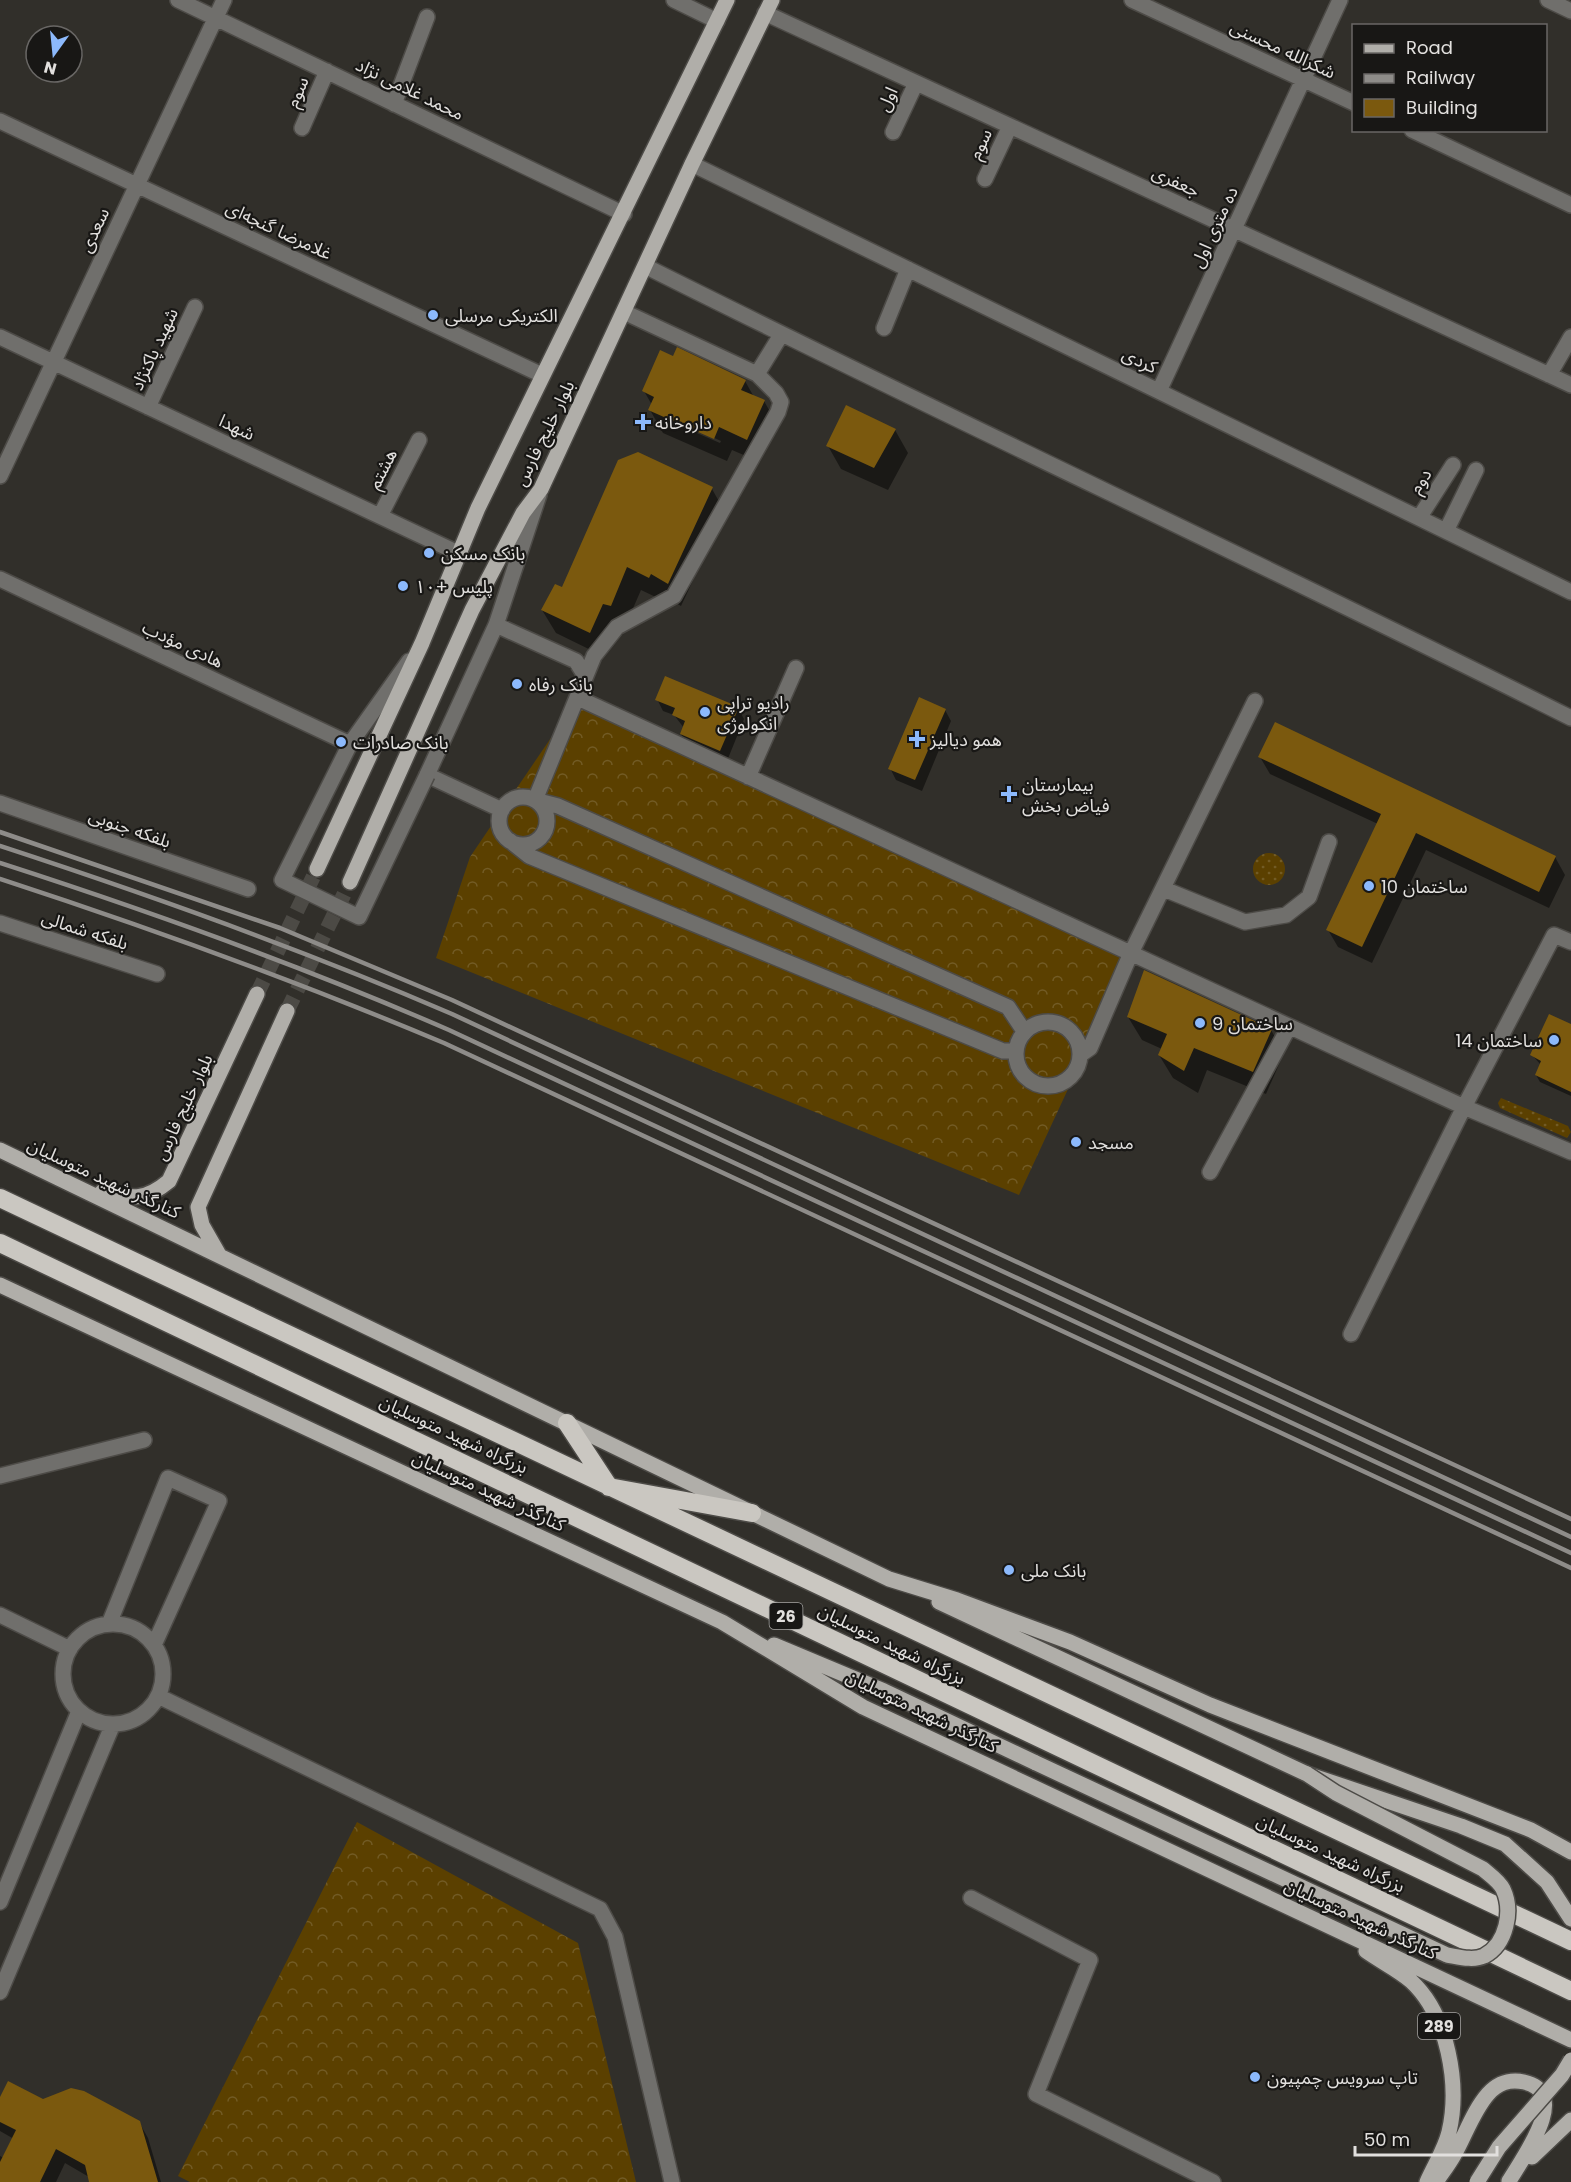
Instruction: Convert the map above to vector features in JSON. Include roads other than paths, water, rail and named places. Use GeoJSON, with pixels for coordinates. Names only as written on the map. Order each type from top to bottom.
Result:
{"type":"FeatureCollection","features":[{"type":"Feature","properties":{"kind":"highway","name":"بزرگراه شهید متوسلیان"},"geometry":{"type":"LineString","coordinates":[[0,1198],[1571,1941]]}},
{"type":"Feature","properties":{"kind":"highway","name":"بزرگراه شهید متوسلیان"},"geometry":{"type":"LineString","coordinates":[[0,1243],[1571,1991]]}},
{"type":"Feature","properties":{"kind":"highway"},"geometry":{"type":"LineString","coordinates":[[567,1423],[609,1487],[752,1513]]}},
{"type":"Feature","properties":{"kind":"main road","name":"بلوار خلیج فارس"},"geometry":{"type":"LineString","coordinates":[[317,869],[422,642],[458,553],[542,375],[624,214],[727,0]]}},
{"type":"Feature","properties":{"kind":"main road","name":"بلوار خلیج فارس"},"geometry":{"type":"LineString","coordinates":[[350,882],[472,610],[523,513],[541,489],[692,164],[769,7]]}},
{"type":"Feature","properties":{"kind":"main road","name":"بلوار خلیج فارس"},"geometry":{"type":"LineString","coordinates":[[78,1188],[134,1199],[154,1193],[169,1181],[257,994]]}},
{"type":"Feature","properties":{"kind":"main road"},"geometry":{"type":"LineString","coordinates":[[218,1253],[202,1225],[198,1207],[287,1011]]}},
{"type":"Feature","properties":{"kind":"main road","name":"کنارگذر شهید متوسلیان"},"geometry":{"type":"LineString","coordinates":[[0,1150],[218,1253],[889,1579],[957,1600],[1070,1642],[1210,1705],[1531,1830],[1571,1852]]}},
{"type":"Feature","properties":{"kind":"main road","name":"کنارگذر شهید متوسلیان"},"geometry":{"type":"LineString","coordinates":[[0,1285],[722,1622],[863,1707],[1571,2040]]}},
{"type":"Feature","properties":{"kind":"main road"},"geometry":{"type":"LineString","coordinates":[[889,1579],[1307,1774],[1461,1826],[1504,1844],[1546,1882],[1571,1919]]}},
{"type":"Feature","properties":{"kind":"main road"},"geometry":{"type":"LineString","coordinates":[[722,1622],[884,1691],[1447,1955],[1468,1959],[1484,1956],[1496,1946],[1504,1933],[1508,1917],[1508,1901],[1502,1887],[1483,1869],[1336,1793],[1307,1774]]}},
{"type":"Feature","properties":{"kind":"main road","name":"289"},"geometry":{"type":"LineString","coordinates":[[1321,1921],[1411,1981],[1425,1997],[1438,2022],[1448,2054],[1452,2105],[1449,2133],[1427,2182]]}},
{"type":"Feature","properties":{"kind":"main road"},"geometry":{"type":"LineString","coordinates":[[1477,2182],[1500,2147],[1562,2075],[1571,2060]]}},
{"type":"Feature","properties":{"kind":"main road"},"geometry":{"type":"LineString","coordinates":[[1436,2182],[1487,2095],[1504,2081],[1515,2080],[1539,2084],[1547,2093],[1548,2106],[1545,2121],[1509,2181]]}},
{"type":"Feature","properties":{"kind":"main road"},"geometry":{"type":"LineString","coordinates":[[1509,2181],[1555,2132],[1571,2120]]}},
{"type":"Feature","properties":{"kind":"street","name":"محمد غلامی نژاد"},"geometry":{"type":"LineString","coordinates":[[178,0],[624,214]]}},
{"type":"Feature","properties":{"kind":"street","name":"سعدی"},"geometry":{"type":"LineString","coordinates":[[0,476],[224,0]]}},
{"type":"Feature","properties":{"kind":"street"},"geometry":{"type":"LineString","coordinates":[[674,0],[717,21]]}},
{"type":"Feature","properties":{"kind":"street","name":"شکرالله محسنی"},"geometry":{"type":"LineString","coordinates":[[1132,0],[1352,103]]}},
{"type":"Feature","properties":{"kind":"street","name":"ده متری اول"},"geometry":{"type":"LineString","coordinates":[[1159,391],[1340,0]]}},
{"type":"Feature","properties":{"kind":"street"},"geometry":{"type":"LineString","coordinates":[[1548,0],[1571,11]]}},
{"type":"Feature","properties":{"kind":"street","name":"جعفری"},"geometry":{"type":"LineString","coordinates":[[769,7],[916,83],[1571,385]]}},
{"type":"Feature","properties":{"kind":"street"},"geometry":{"type":"LineString","coordinates":[[394,104],[427,17]]}},
{"type":"Feature","properties":{"kind":"street","name":"سوم"},"geometry":{"type":"LineString","coordinates":[[302,128],[327,71]]}},
{"type":"Feature","properties":{"kind":"street","name":"اول"},"geometry":{"type":"LineString","coordinates":[[893,132],[916,83]]}},
{"type":"Feature","properties":{"kind":"street","name":"غلامرضا گنجه‌ای"},"geometry":{"type":"LineString","coordinates":[[0,121],[542,375]]}},
{"type":"Feature","properties":{"kind":"street","name":"سوم"},"geometry":{"type":"LineString","coordinates":[[985,179],[1010,126]]}},
{"type":"Feature","properties":{"kind":"street"},"geometry":{"type":"LineString","coordinates":[[1416,132],[1571,205]]}},
{"type":"Feature","properties":{"kind":"street","name":"کردی"},"geometry":{"type":"LineString","coordinates":[[692,164],[1571,592]]}},
{"type":"Feature","properties":{"kind":"street"},"geometry":{"type":"LineString","coordinates":[[645,266],[781,335],[1318,592],[1571,718]]}},
{"type":"Feature","properties":{"kind":"street"},"geometry":{"type":"LineString","coordinates":[[884,328],[908,269]]}},
{"type":"Feature","properties":{"kind":"street","name":"شهید پاکنژاد"},"geometry":{"type":"LineString","coordinates":[[148,407],[195,307]]}},
{"type":"Feature","properties":{"kind":"street"},"geometry":{"type":"LineString","coordinates":[[536,801],[578,698],[584,674],[594,656],[617,627],[674,596],[781,402],[776,393],[758,374],[624,312]]}},
{"type":"Feature","properties":{"kind":"street"},"geometry":{"type":"LineString","coordinates":[[758,374],[781,335]]}},
{"type":"Feature","properties":{"kind":"street","name":"شهدا"},"geometry":{"type":"LineString","coordinates":[[0,337],[458,553]]}},
{"type":"Feature","properties":{"kind":"street"},"geometry":{"type":"LineString","coordinates":[[1549,375],[1571,337]]}},
{"type":"Feature","properties":{"kind":"street","name":"هشتم"},"geometry":{"type":"LineString","coordinates":[[380,516],[419,440]]}},
{"type":"Feature","properties":{"kind":"street","name":"دوم"},"geometry":{"type":"LineString","coordinates":[[1419,518],[1453,465]]}},
{"type":"Feature","properties":{"kind":"street"},"geometry":{"type":"LineString","coordinates":[[1446,531],[1476,470]]}},
{"type":"Feature","properties":{"kind":"street"},"geometry":{"type":"LineString","coordinates":[[422,642],[350,744],[282,880],[359,916],[496,625],[541,489]]}},
{"type":"Feature","properties":{"kind":"street","name":"هادی مؤدب"},"geometry":{"type":"LineString","coordinates":[[0,579],[350,744]]}},
{"type":"Feature","properties":{"kind":"street"},"geometry":{"type":"LineString","coordinates":[[496,625],[576,661],[584,674]]}},
{"type":"Feature","properties":{"kind":"street"},"geometry":{"type":"LineString","coordinates":[[748,777],[796,668]]}},
{"type":"Feature","properties":{"kind":"street"},"geometry":{"type":"LineString","coordinates":[[578,698],[1289,1027],[1464,1107],[1571,1152]]}},
{"type":"Feature","properties":{"kind":"street"},"geometry":{"type":"LineString","coordinates":[[1080,1055],[1090,1048],[1131,953],[1255,701]]}},
{"type":"Feature","properties":{"kind":"street"},"geometry":{"type":"LineString","coordinates":[[427,775],[502,810]]}},
{"type":"Feature","properties":{"kind":"street"},"geometry":{"type":"LineString","coordinates":[[1015,1051],[1003,1051],[529,856],[509,840],[500,826],[502,810],[514,799],[522,797],[558,806],[1008,1007],[1024,1032]]}},
{"type":"Feature","properties":{"kind":"street"},"geometry":{"type":"LineString","coordinates":[[509,840],[516,843],[530,843],[542,835],[546,828],[546,813],[536,801]]}},
{"type":"Feature","properties":{"kind":"street","name":"بلفکه جنوبی"},"geometry":{"type":"LineString","coordinates":[[0,803],[248,889]]}},
{"type":"Feature","properties":{"kind":"street"},"geometry":{"type":"LineString","coordinates":[[1164,889],[1245,922],[1286,915],[1309,897],[1329,842]]}},
{"type":"Feature","properties":{"kind":"street","name":"بلفکه شمالی"},"geometry":{"type":"LineString","coordinates":[[0,923],[157,975]]}},
{"type":"Feature","properties":{"kind":"street"},"geometry":{"type":"LineString","coordinates":[[1351,1334],[1464,1107],[1554,935],[1571,942]]}},
{"type":"Feature","properties":{"kind":"street"},"geometry":{"type":"LineString","coordinates":[[1055,1022],[1073,1034],[1079,1043],[1080,1055],[1074,1074],[1067,1081],[1047,1087],[1027,1080],[1016,1062],[1015,1051],[1024,1032],[1033,1025],[1055,1022]]}},
{"type":"Feature","properties":{"kind":"street"},"geometry":{"type":"LineString","coordinates":[[1210,1172],[1289,1027]]}},
{"type":"Feature","properties":{"kind":"street"},"geometry":{"type":"LineString","coordinates":[[0,1476],[144,1440]]}},
{"type":"Feature","properties":{"kind":"street"},"geometry":{"type":"LineString","coordinates":[[109,1624],[168,1478],[219,1501],[154,1645]]}},
{"type":"Feature","properties":{"kind":"street"},"geometry":{"type":"LineString","coordinates":[[0,1615],[70,1649]]}},
{"type":"Feature","properties":{"kind":"street"},"geometry":{"type":"LineString","coordinates":[[109,1624],[126,1626],[142,1633],[154,1645],[163,1670],[158,1696],[140,1716],[113,1724],[90,1718],[80,1711],[69,1698],[64,1682],[64,1665],[70,1649],[80,1637],[94,1628],[109,1624]]}},
{"type":"Feature","properties":{"kind":"street"},"geometry":{"type":"LineString","coordinates":[[158,1696],[600,1909],[615,1936],[672,2182]]}},
{"type":"Feature","properties":{"kind":"street"},"geometry":{"type":"LineString","coordinates":[[0,1902],[80,1711]]}},
{"type":"Feature","properties":{"kind":"street"},"geometry":{"type":"LineString","coordinates":[[0,1992],[113,1724]]}},
{"type":"Feature","properties":{"kind":"street"},"geometry":{"type":"LineString","coordinates":[[971,1898],[1090,1960],[1036,2094],[1213,2182]]}},
{"type":"Feature","properties":{"kind":"tunnel"},"geometry":{"type":"LineString","coordinates":[[257,994],[317,869]]}},
{"type":"Feature","properties":{"kind":"tunnel"},"geometry":{"type":"LineString","coordinates":[[287,1011],[350,882]]}},
{"type":"Feature","properties":{"kind":"railway"},"geometry":{"type":"LineString","coordinates":[[0,832],[280,928],[452,1000],[1571,1519]]}},
{"type":"Feature","properties":{"kind":"railway"},"geometry":{"type":"LineString","coordinates":[[0,846],[228,925],[452,1014],[1571,1537]]}},
{"type":"Feature","properties":{"kind":"railway"},"geometry":{"type":"LineString","coordinates":[[0,863],[226,941],[394,1006],[449,1030],[1571,1553]]}},
{"type":"Feature","properties":{"kind":"railway"},"geometry":{"type":"LineString","coordinates":[[0,879],[224,956],[444,1043],[1571,1568]]}},
{"type":"Feature","properties":{"kind":"place","name":"الکتریکی مرسلی"},"geometry":{"type":"Point","coordinates":[433,315]}},
{"type":"Feature","properties":{"kind":"place","name":"داروخانه"},"geometry":{"type":"Point","coordinates":[643,422]}},
{"type":"Feature","properties":{"kind":"place","name":"بانک مسکن"},"geometry":{"type":"Point","coordinates":[429,553]}},
{"type":"Feature","properties":{"kind":"place","name":"پلیس +۱۰"},"geometry":{"type":"Point","coordinates":[403,586]}},
{"type":"Feature","properties":{"kind":"place","name":"بانک رفاه"},"geometry":{"type":"Point","coordinates":[517,684]}},
{"type":"Feature","properties":{"kind":"place","name":"رادیو تراپی انکولوژی"},"geometry":{"type":"Point","coordinates":[705,712]}},
{"type":"Feature","properties":{"kind":"place","name":"همو دیالیز"},"geometry":{"type":"Point","coordinates":[917,739]}},
{"type":"Feature","properties":{"kind":"place","name":"بانک صادرات"},"geometry":{"type":"Point","coordinates":[341,742]}},
{"type":"Feature","properties":{"kind":"place","name":"بیمارستان فیاض بخش"},"geometry":{"type":"Point","coordinates":[1009,794]}},
{"type":"Feature","properties":{"kind":"place","name":"ساختمان 10"},"geometry":{"type":"Point","coordinates":[1369,886]}},
{"type":"Feature","properties":{"kind":"place","name":"ساختمان 9"},"geometry":{"type":"Point","coordinates":[1200,1023]}},
{"type":"Feature","properties":{"kind":"place","name":"ساختمان 14"},"geometry":{"type":"Point","coordinates":[1554,1040]}},
{"type":"Feature","properties":{"kind":"place","name":"مسجد"},"geometry":{"type":"Point","coordinates":[1076,1142]}},
{"type":"Feature","properties":{"kind":"place","name":"بانک ملی"},"geometry":{"type":"Point","coordinates":[1009,1570]}},
{"type":"Feature","properties":{"kind":"place","name":"تاپ سرویس چمپیون"},"geometry":{"type":"Point","coordinates":[1255,2077]}}]}
